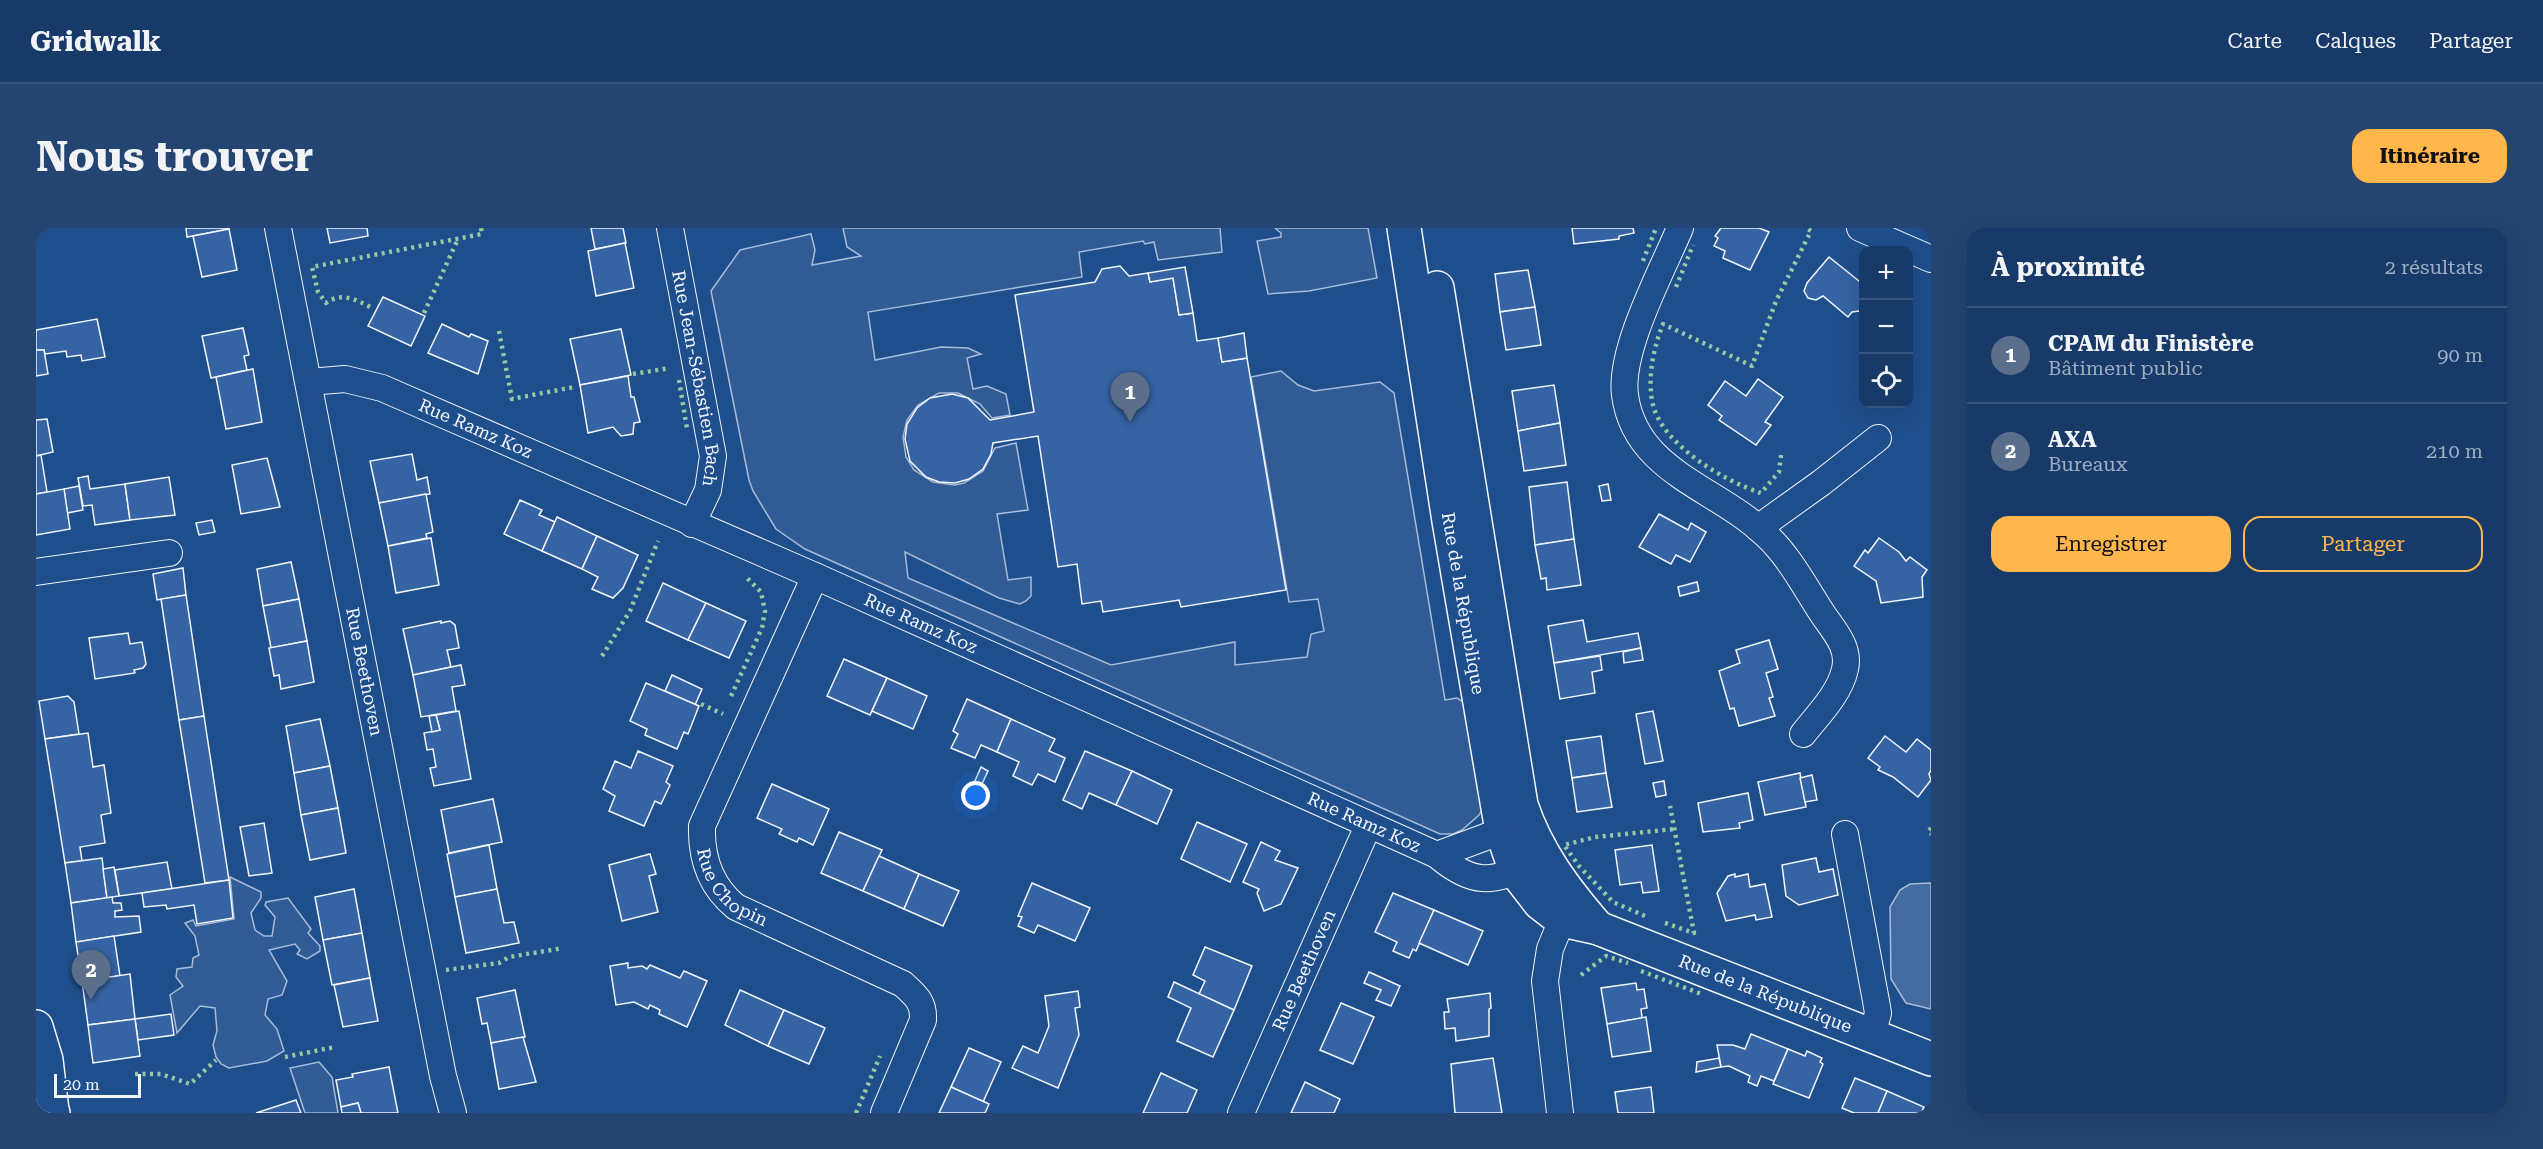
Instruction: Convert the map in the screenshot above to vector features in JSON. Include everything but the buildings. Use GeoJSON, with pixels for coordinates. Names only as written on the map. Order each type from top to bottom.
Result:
{"type":"FeatureCollection","features":[{"type":"Feature","properties":{"kind":"street","name":"Rue Beethoven"},"geometry":{"type":"LineString","coordinates":[[278,228],[443,1076],[453,1113]]}},
{"type":"Feature","properties":{"kind":"street","name":"Rue Jean-Sébastien Bach"},"geometry":{"type":"LineString","coordinates":[[670,228],[713,456],[708,490],[692,524]]}},
{"type":"Feature","properties":{"kind":"street","name":"Rue de la République"},"geometry":{"type":"LineString","coordinates":[[1404,228],[1476,687],[1514,826],[1530,865],[1535,898],[1562,920],[1598,928],[1931,1059]]}},
{"type":"Feature","properties":{"kind":"street","name":"Rue de la République"},"geometry":{"type":"LineString","coordinates":[[1427,228],[1517,786],[1514,826]]}},
{"type":"Feature","properties":{"kind":"street"},"geometry":{"type":"LineString","coordinates":[[1680,228],[1640,321],[1629,356],[1624,381],[1627,407],[1638,434],[1662,462],[1758,528],[1792,567],[1845,651],[1846,664],[1842,679],[1803,734]]}},
{"type":"Feature","properties":{"kind":"street"},"geometry":{"type":"LineString","coordinates":[[1860,228],[1931,259]]}},
{"type":"Feature","properties":{"kind":"street","name":"Rue Ramz Koz"},"geometry":{"type":"LineString","coordinates":[[309,382],[345,379],[382,387],[815,576],[1437,855],[1514,826]]}},
{"type":"Feature","properties":{"kind":"street"},"geometry":{"type":"LineString","coordinates":[[1758,528],[1829,478],[1878,438]]}},
{"type":"Feature","properties":{"kind":"street"},"geometry":{"type":"LineString","coordinates":[[36,572],[169,553]]}},
{"type":"Feature","properties":{"kind":"street","name":"Rue Chopin"},"geometry":{"type":"LineString","coordinates":[[815,576],[702,826],[702,847],[716,886],[736,907],[903,984],[916,995],[923,1006],[923,1020],[884,1113]]}},
{"type":"Feature","properties":{"kind":"street","name":"Rue Beethoven"},"geometry":{"type":"LineString","coordinates":[[1240,1113],[1368,826]]}},
{"type":"Feature","properties":{"kind":"street"},"geometry":{"type":"LineString","coordinates":[[1845,834],[1878,1013],[1872,1036]]}},
{"type":"Feature","properties":{"kind":"street"},"geometry":{"type":"LineString","coordinates":[[1437,855],[1459,872],[1476,879],[1497,878],[1530,865]]}},
{"type":"Feature","properties":{"kind":"street","name":"Rue de la République"},"geometry":{"type":"LineString","coordinates":[[1530,865],[1567,892],[1598,928]]}},
{"type":"Feature","properties":{"kind":"street"},"geometry":{"type":"LineString","coordinates":[[1560,1113],[1545,981],[1550,949],[1562,920]]}},
{"type":"Feature","properties":{"kind":"street"},"geometry":{"type":"LineString","coordinates":[[36,1027],[46,1060],[47,1108]]}},
{"type":"Feature","properties":{"kind":"shaded area"},"geometry":{"type":"Polygon","coordinates":[[[843,228],[1220,228],[1222,252],[1158,260],[1154,242],[1145,244],[1143,241],[1079,252],[1082,277],[868,312],[875,360],[941,347],[968,348],[981,354],[967,358],[973,389],[987,386],[1006,394],[1010,415],[992,418],[980,404],[958,393],[939,393],[918,405],[907,420],[903,437],[906,457],[914,470],[933,482],[955,485],[964,483],[983,471],[995,448],[1016,443],[1028,510],[997,514],[1008,580],[1031,577],[1031,596],[1026,601],[1020,604],[999,598],[905,552],[908,578],[1111,665],[1235,642],[1235,665],[1307,657],[1311,634],[1324,631],[1318,599],[1289,602],[1251,377],[1281,371],[1298,385],[1314,391],[1380,382],[1394,393],[1445,700],[1457,698],[1465,703],[1485,805],[1479,815],[1462,830],[1453,834],[1440,834],[805,549],[776,529],[753,491],[749,480],[711,291],[740,250],[811,234],[815,250],[812,265],[861,256],[847,247],[843,228]]]}},
{"type":"Feature","properties":{"kind":"shaded area"},"geometry":{"type":"Polygon","coordinates":[[[1275,228],[1368,228],[1377,278],[1309,291],[1268,294],[1257,241],[1281,237],[1281,233],[1275,228]]]}},
{"type":"Feature","properties":{"kind":"shaded area"},"geometry":{"type":"Polygon","coordinates":[[[230,877],[261,892],[261,898],[251,913],[255,930],[264,936],[272,936],[275,917],[265,905],[266,902],[288,898],[311,929],[308,933],[320,946],[320,951],[307,959],[297,954],[300,950],[295,944],[269,950],[287,981],[282,995],[268,999],[265,1015],[277,1029],[284,1051],[267,1061],[229,1068],[221,1064],[216,1057],[213,1045],[217,1031],[215,1008],[200,1006],[177,1033],[170,995],[183,986],[176,977],[177,969],[192,967],[193,958],[199,955],[195,936],[185,923],[193,920],[196,926],[234,919],[230,877]]]}},
{"type":"Feature","properties":{"kind":"shaded area"},"geometry":{"type":"Polygon","coordinates":[[[1931,883],[1931,1009],[1906,1003],[1891,979],[1890,907],[1900,890],[1910,884],[1931,883]]]}},
{"type":"Feature","properties":{"kind":"shaded area"},"geometry":{"type":"Polygon","coordinates":[[[319,1062],[332,1077],[338,1113],[305,1113],[290,1068],[319,1062]]]}},
{"type":"Feature","properties":{"kind":"hedge"},"geometry":{"type":"LineString","coordinates":[[370,307],[343,297],[326,303],[318,292],[312,267],[482,234],[481,228]]}},
{"type":"Feature","properties":{"kind":"hedge"},"geometry":{"type":"LineString","coordinates":[[1643,261],[1656,228]]}},
{"type":"Feature","properties":{"kind":"hedge"},"geometry":{"type":"LineString","coordinates":[[1781,455],[1779,472],[1761,493],[1730,480],[1697,459],[1669,434],[1659,420],[1651,395],[1652,364],[1663,324],[1752,366],[1776,301],[1811,231],[1806,228]]}},
{"type":"Feature","properties":{"kind":"hedge"},"geometry":{"type":"LineString","coordinates":[[424,313],[458,239]]}},
{"type":"Feature","properties":{"kind":"hedge"},"geometry":{"type":"LineString","coordinates":[[1676,287],[1693,245]]}},
{"type":"Feature","properties":{"kind":"hedge"},"geometry":{"type":"LineString","coordinates":[[499,331],[512,399],[574,387]]}},
{"type":"Feature","properties":{"kind":"hedge"},"geometry":{"type":"LineString","coordinates":[[633,374],[670,368]]}},
{"type":"Feature","properties":{"kind":"hedge"},"geometry":{"type":"LineString","coordinates":[[679,380],[687,429]]}},
{"type":"Feature","properties":{"kind":"hedge"},"geometry":{"type":"LineString","coordinates":[[602,656],[630,611],[658,541]]}},
{"type":"Feature","properties":{"kind":"hedge"},"geometry":{"type":"LineString","coordinates":[[731,696],[762,628],[765,611],[761,592],[746,577]]}},
{"type":"Feature","properties":{"kind":"hedge"},"geometry":{"type":"LineString","coordinates":[[701,704],[723,714]]}},
{"type":"Feature","properties":{"kind":"hedge"},"geometry":{"type":"LineString","coordinates":[[1665,923],[1694,933],[1670,806]]}},
{"type":"Feature","properties":{"kind":"hedge"},"geometry":{"type":"LineString","coordinates":[[1931,828],[1928,832],[1931,834]]}},
{"type":"Feature","properties":{"kind":"hedge"},"geometry":{"type":"LineString","coordinates":[[1645,916],[1613,902],[1579,866],[1564,845],[1595,837],[1674,829]]}},
{"type":"Feature","properties":{"kind":"hedge"},"geometry":{"type":"LineString","coordinates":[[446,970],[499,963],[509,957],[563,948]]}},
{"type":"Feature","properties":{"kind":"hedge"},"geometry":{"type":"LineString","coordinates":[[1581,975],[1606,956],[1628,963]]}},
{"type":"Feature","properties":{"kind":"hedge"},"geometry":{"type":"LineString","coordinates":[[1641,971],[1704,995]]}},
{"type":"Feature","properties":{"kind":"hedge"},"geometry":{"type":"LineString","coordinates":[[285,1057],[335,1047]]}},
{"type":"Feature","properties":{"kind":"hedge"},"geometry":{"type":"LineString","coordinates":[[856,1113],[880,1056]]}},
{"type":"Feature","properties":{"kind":"hedge"},"geometry":{"type":"LineString","coordinates":[[135,1074],[161,1074],[190,1084],[216,1060]]}},
{"type":"Feature","properties":{"kind":"place","name":"CPAM du Finistère"},"geometry":{"type":"Point","coordinates":[1130,422]}},
{"type":"Feature","properties":{"kind":"place","name":"AXA"},"geometry":{"type":"Point","coordinates":[91,1000]}}]}
